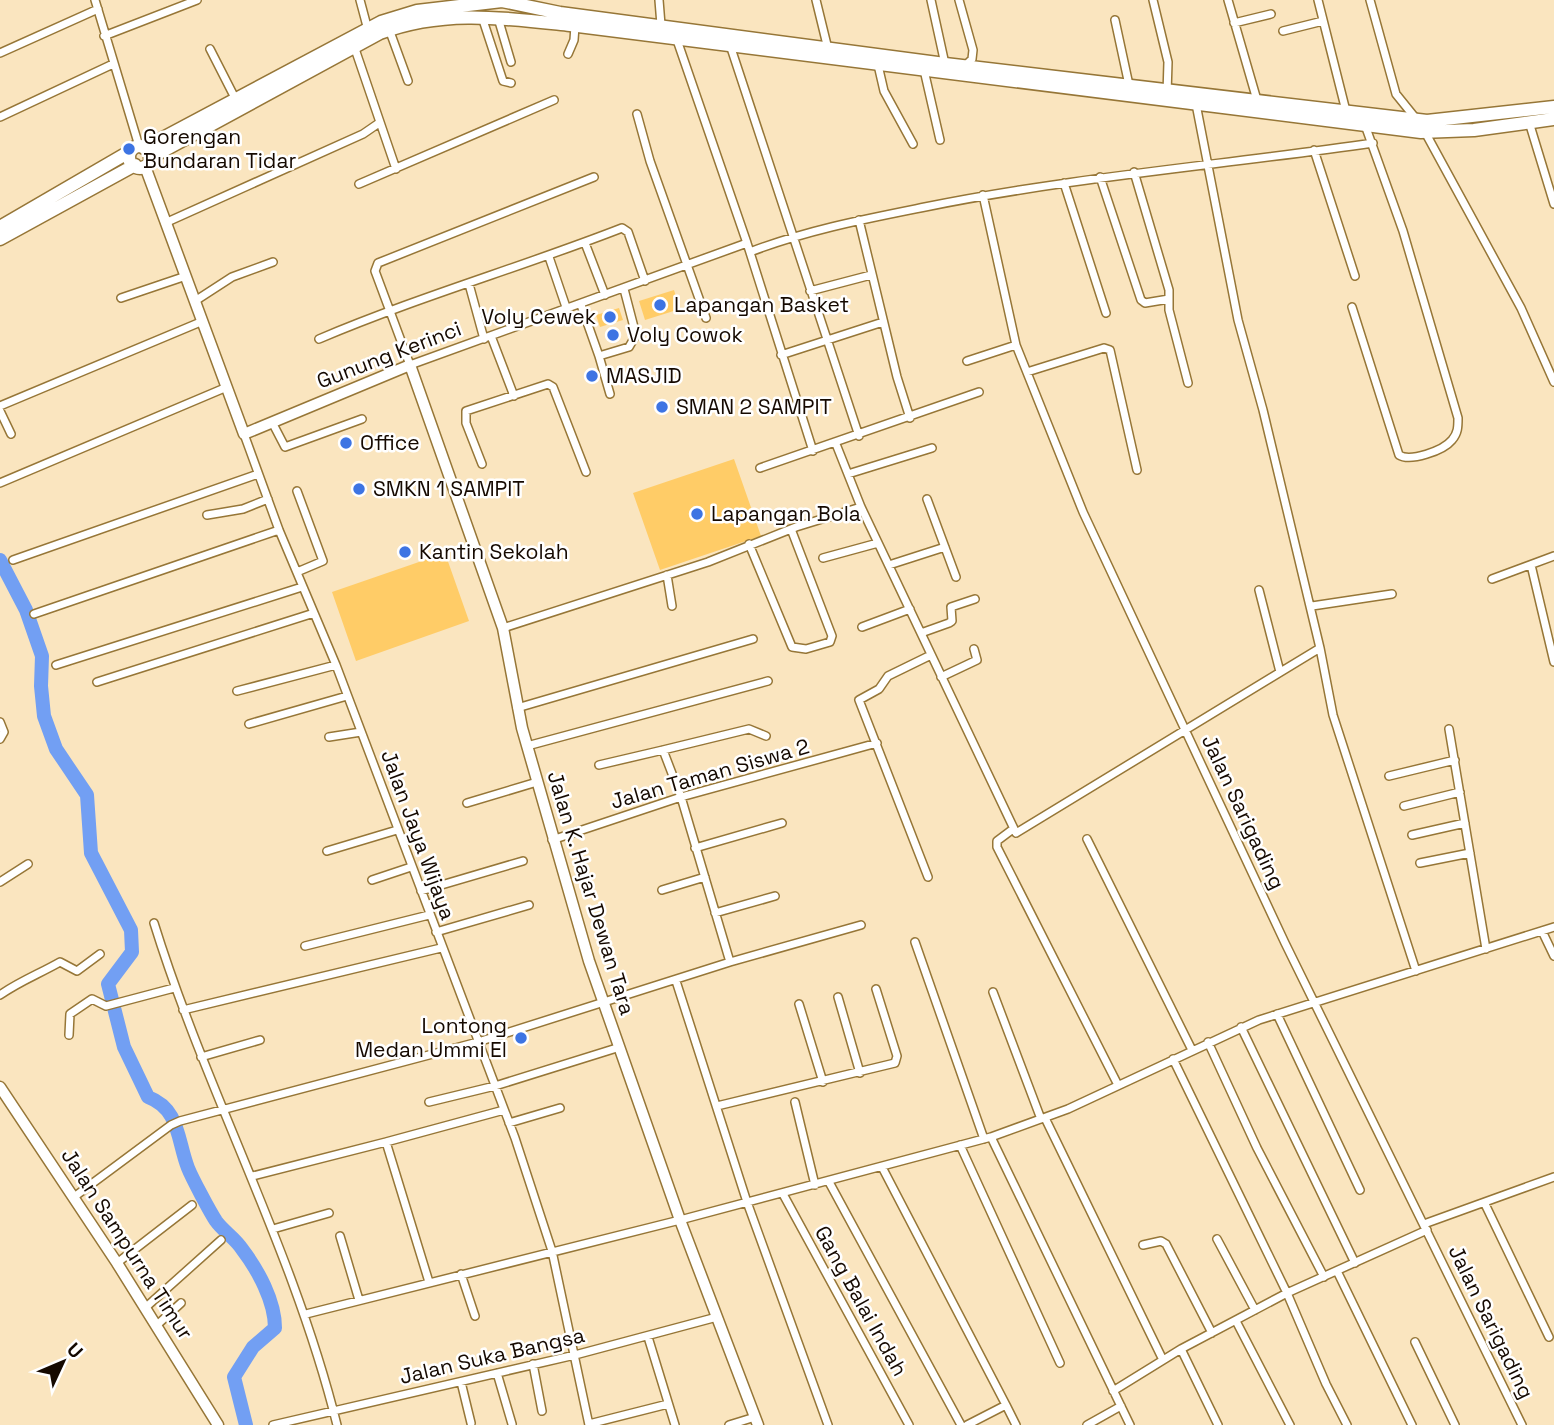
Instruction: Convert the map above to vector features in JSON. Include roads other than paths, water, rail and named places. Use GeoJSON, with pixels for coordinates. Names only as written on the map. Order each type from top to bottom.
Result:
{"type":"FeatureCollection","features":[{"type":"Feature","properties":{"kind":"main road"},"geometry":{"type":"LineString","coordinates":[[0,227],[146,157],[236,100],[417,10],[501,1],[560,13],[828,48],[877,65],[1167,95],[1257,100],[1365,124],[1421,126],[1529,116],[1554,119]]}},
{"type":"Feature","properties":{"kind":"main road"},"geometry":{"type":"LineString","coordinates":[[0,239],[146,157],[354,46],[369,33],[416,22],[482,16],[730,47],[945,64],[1129,85],[1196,104],[1346,111],[1421,126]]}},
{"type":"Feature","properties":{"kind":"main road"},"geometry":{"type":"LineString","coordinates":[[1529,116],[1554,107]]}},
{"type":"Feature","properties":{"kind":"street"},"geometry":{"type":"LineString","coordinates":[[95,0],[104,36],[166,223],[244,434]]}},
{"type":"Feature","properties":{"kind":"street"},"geometry":{"type":"LineString","coordinates":[[104,36],[197,0]]}},
{"type":"Feature","properties":{"kind":"street"},"geometry":{"type":"LineString","coordinates":[[360,0],[369,33]]}},
{"type":"Feature","properties":{"kind":"street"},"geometry":{"type":"LineString","coordinates":[[659,0],[661,25]]}},
{"type":"Feature","properties":{"kind":"street"},"geometry":{"type":"LineString","coordinates":[[816,0],[828,48]]}},
{"type":"Feature","properties":{"kind":"street"},"geometry":{"type":"LineString","coordinates":[[931,0],[945,64]]}},
{"type":"Feature","properties":{"kind":"street"},"geometry":{"type":"LineString","coordinates":[[959,0],[973,50],[972,59],[965,66]]}},
{"type":"Feature","properties":{"kind":"street"},"geometry":{"type":"LineString","coordinates":[[1153,0],[1168,62],[1167,95]]}},
{"type":"Feature","properties":{"kind":"street"},"geometry":{"type":"LineString","coordinates":[[1228,0],[1257,100]]}},
{"type":"Feature","properties":{"kind":"street"},"geometry":{"type":"LineString","coordinates":[[1318,0],[1346,111]]}},
{"type":"Feature","properties":{"kind":"street"},"geometry":{"type":"LineString","coordinates":[[1370,0],[1396,94],[1421,126],[1521,308],[1552,369],[1554,382]]}},
{"type":"Feature","properties":{"kind":"street"},"geometry":{"type":"LineString","coordinates":[[0,54],[98,9]]}},
{"type":"Feature","properties":{"kind":"street"},"geometry":{"type":"LineString","coordinates":[[1234,23],[1271,14]]}},
{"type":"Feature","properties":{"kind":"street"},"geometry":{"type":"LineString","coordinates":[[482,16],[503,81],[511,83]]}},
{"type":"Feature","properties":{"kind":"street"},"geometry":{"type":"LineString","coordinates":[[498,17],[511,62]]}},
{"type":"Feature","properties":{"kind":"street"},"geometry":{"type":"LineString","coordinates":[[1115,20],[1129,85]]}},
{"type":"Feature","properties":{"kind":"street"},"geometry":{"type":"LineString","coordinates":[[1283,32],[1323,21]]}},
{"type":"Feature","properties":{"kind":"street"},"geometry":{"type":"LineString","coordinates":[[568,54],[574,40],[575,26]]}},
{"type":"Feature","properties":{"kind":"street"},"geometry":{"type":"LineString","coordinates":[[389,29],[408,81]]}},
{"type":"Feature","properties":{"kind":"street"},"geometry":{"type":"LineString","coordinates":[[729,33],[730,47],[859,436]]}},
{"type":"Feature","properties":{"kind":"street"},"geometry":{"type":"LineString","coordinates":[[677,40],[750,252],[813,451]]}},
{"type":"Feature","properties":{"kind":"street"},"geometry":{"type":"LineString","coordinates":[[354,46],[396,169]]}},
{"type":"Feature","properties":{"kind":"street"},"geometry":{"type":"LineString","coordinates":[[210,49],[236,100]]}},
{"type":"Feature","properties":{"kind":"street"},"geometry":{"type":"LineString","coordinates":[[0,117],[113,64]]}},
{"type":"Feature","properties":{"kind":"street"},"geometry":{"type":"LineString","coordinates":[[877,65],[884,91],[912,144]]}},
{"type":"Feature","properties":{"kind":"street"},"geometry":{"type":"LineString","coordinates":[[924,70],[940,140]]}},
{"type":"Feature","properties":{"kind":"street"},"geometry":{"type":"LineString","coordinates":[[359,184],[554,100]]}},
{"type":"Feature","properties":{"kind":"street"},"geometry":{"type":"LineString","coordinates":[[1196,104],[1238,320],[1312,606],[1333,715],[1416,971]]}},
{"type":"Feature","properties":{"kind":"street"},"geometry":{"type":"LineString","coordinates":[[637,114],[706,318]]}},
{"type":"Feature","properties":{"kind":"street"},"geometry":{"type":"LineString","coordinates":[[1529,116],[1554,204]]}},
{"type":"Feature","properties":{"kind":"street"},"geometry":{"type":"LineString","coordinates":[[166,223],[363,134],[379,123]]}},
{"type":"Feature","properties":{"kind":"street"},"geometry":{"type":"LineString","coordinates":[[1352,307],[1399,455],[1410,457],[1450,443],[1457,431],[1458,418],[1403,231],[1365,124]]}},
{"type":"Feature","properties":{"kind":"street"},"geometry":{"type":"LineString","coordinates":[[750,252],[793,235],[983,195],[1134,172],[1373,143]]}},
{"type":"Feature","properties":{"kind":"street"},"geometry":{"type":"LineString","coordinates":[[1314,150],[1355,276]]}},
{"type":"Feature","properties":{"kind":"street"},"geometry":{"type":"LineString","coordinates":[[1134,172],[1169,290],[1188,383]]}},
{"type":"Feature","properties":{"kind":"street"},"geometry":{"type":"LineString","coordinates":[[410,365],[376,271],[378,263],[594,177]]}},
{"type":"Feature","properties":{"kind":"street"},"geometry":{"type":"LineString","coordinates":[[1100,177],[1140,300],[1146,303],[1169,299]]}},
{"type":"Feature","properties":{"kind":"street"},"geometry":{"type":"LineString","coordinates":[[1064,183],[1106,313]]}},
{"type":"Feature","properties":{"kind":"street","name":"Jalan Sarigading"},"geometry":{"type":"LineString","coordinates":[[983,195],[1016,345],[1083,512],[1314,1003],[1522,1425]]}},
{"type":"Feature","properties":{"kind":"street"},"geometry":{"type":"LineString","coordinates":[[859,220],[883,322],[910,418]]}},
{"type":"Feature","properties":{"kind":"street"},"geometry":{"type":"LineString","coordinates":[[319,339],[389,309],[549,257],[624,228],[645,281]]}},
{"type":"Feature","properties":{"kind":"street"},"geometry":{"type":"LineString","coordinates":[[585,243],[605,295]]}},
{"type":"Feature","properties":{"kind":"street","name":"Gunung Kerinci"},"geometry":{"type":"LineString","coordinates":[[244,434],[410,365],[747,243]]}},
{"type":"Feature","properties":{"kind":"street"},"geometry":{"type":"LineString","coordinates":[[549,257],[567,310]]}},
{"type":"Feature","properties":{"kind":"street"},"geometry":{"type":"LineString","coordinates":[[195,301],[232,277],[273,262]]}},
{"type":"Feature","properties":{"kind":"street"},"geometry":{"type":"LineString","coordinates":[[810,291],[871,275]]}},
{"type":"Feature","properties":{"kind":"street"},"geometry":{"type":"LineString","coordinates":[[121,298],[186,276]]}},
{"type":"Feature","properties":{"kind":"street"},"geometry":{"type":"LineString","coordinates":[[469,284],[487,337],[514,396]]}},
{"type":"Feature","properties":{"kind":"street"},"geometry":{"type":"LineString","coordinates":[[599,356],[629,347],[637,329],[624,289]]}},
{"type":"Feature","properties":{"kind":"street"},"geometry":{"type":"LineString","coordinates":[[581,305],[610,394]]}},
{"type":"Feature","properties":{"kind":"street"},"geometry":{"type":"LineString","coordinates":[[11,435],[0,409],[203,321]]}},
{"type":"Feature","properties":{"kind":"street"},"geometry":{"type":"LineString","coordinates":[[781,355],[883,322]]}},
{"type":"Feature","properties":{"kind":"street"},"geometry":{"type":"LineString","coordinates":[[967,361],[1016,345]]}},
{"type":"Feature","properties":{"kind":"street"},"geometry":{"type":"LineString","coordinates":[[1027,372],[1104,348],[1110,350],[1137,470]]}},
{"type":"Feature","properties":{"kind":"street","name":"Jalan K. Hajar Dewan Tara"},"geometry":{"type":"LineString","coordinates":[[410,365],[503,628],[517,708],[552,840],[604,1003],[680,1220],[757,1421]]}},
{"type":"Feature","properties":{"kind":"street"},"geometry":{"type":"LineString","coordinates":[[482,464],[464,415],[472,408],[546,384],[552,386],[586,472]]}},
{"type":"Feature","properties":{"kind":"street"},"geometry":{"type":"LineString","coordinates":[[0,483],[227,387]]}},
{"type":"Feature","properties":{"kind":"street"},"geometry":{"type":"LineString","coordinates":[[760,468],[836,444],[979,392]]}},
{"type":"Feature","properties":{"kind":"street"},"geometry":{"type":"LineString","coordinates":[[272,422],[285,447],[362,419]]}},
{"type":"Feature","properties":{"kind":"street","name":"Jalan Jaya Wijaya"},"geometry":{"type":"LineString","coordinates":[[244,434],[279,530],[336,665],[509,1123],[552,1251],[589,1425]]}},
{"type":"Feature","properties":{"kind":"street"},"geometry":{"type":"LineString","coordinates":[[836,444],[861,507],[1013,830],[1017,833],[1320,648]]}},
{"type":"Feature","properties":{"kind":"street"},"geometry":{"type":"LineString","coordinates":[[848,474],[932,448]]}},
{"type":"Feature","properties":{"kind":"street"},"geometry":{"type":"LineString","coordinates":[[13,559],[258,474]]}},
{"type":"Feature","properties":{"kind":"street"},"geometry":{"type":"LineString","coordinates":[[297,491],[323,558],[319,565],[297,572]]}},
{"type":"Feature","properties":{"kind":"street"},"geometry":{"type":"LineString","coordinates":[[207,515],[243,509],[268,499]]}},
{"type":"Feature","properties":{"kind":"street"},"geometry":{"type":"LineString","coordinates":[[927,499],[956,577]]}},
{"type":"Feature","properties":{"kind":"street"},"geometry":{"type":"LineString","coordinates":[[503,628],[667,575],[791,529],[861,507]]}},
{"type":"Feature","properties":{"kind":"street"},"geometry":{"type":"LineString","coordinates":[[749,544],[792,647],[806,649],[830,642],[832,636],[791,529]]}},
{"type":"Feature","properties":{"kind":"street"},"geometry":{"type":"LineString","coordinates":[[34,614],[279,530]]}},
{"type":"Feature","properties":{"kind":"street"},"geometry":{"type":"LineString","coordinates":[[823,558],[878,543]]}},
{"type":"Feature","properties":{"kind":"street"},"geometry":{"type":"LineString","coordinates":[[889,565],[945,547]]}},
{"type":"Feature","properties":{"kind":"street"},"geometry":{"type":"LineString","coordinates":[[1492,579],[1554,556]]}},
{"type":"Feature","properties":{"kind":"street"},"geometry":{"type":"LineString","coordinates":[[1531,565],[1554,662]]}},
{"type":"Feature","properties":{"kind":"street"},"geometry":{"type":"LineString","coordinates":[[667,575],[672,607]]}},
{"type":"Feature","properties":{"kind":"street"},"geometry":{"type":"LineString","coordinates":[[56,666],[302,587]]}},
{"type":"Feature","properties":{"kind":"street"},"geometry":{"type":"LineString","coordinates":[[1259,590],[1280,672]]}},
{"type":"Feature","properties":{"kind":"street"},"geometry":{"type":"LineString","coordinates":[[1312,606],[1392,594]]}},
{"type":"Feature","properties":{"kind":"street"},"geometry":{"type":"LineString","coordinates":[[921,633],[953,621],[951,607],[975,599]]}},
{"type":"Feature","properties":{"kind":"street"},"geometry":{"type":"LineString","coordinates":[[862,626],[910,609]]}},
{"type":"Feature","properties":{"kind":"street"},"geometry":{"type":"LineString","coordinates":[[97,682],[314,613]]}},
{"type":"Feature","properties":{"kind":"street"},"geometry":{"type":"LineString","coordinates":[[517,708],[752,639]]}},
{"type":"Feature","properties":{"kind":"street"},"geometry":{"type":"LineString","coordinates":[[941,677],[977,660],[974,649]]}},
{"type":"Feature","properties":{"kind":"street"},"geometry":{"type":"LineString","coordinates":[[928,877],[860,704],[861,697],[879,689],[888,676],[931,655]]}},
{"type":"Feature","properties":{"kind":"street"},"geometry":{"type":"LineString","coordinates":[[237,691],[336,665]]}},
{"type":"Feature","properties":{"kind":"street"},"geometry":{"type":"LineString","coordinates":[[527,746],[768,681]]}},
{"type":"Feature","properties":{"kind":"street"},"geometry":{"type":"LineString","coordinates":[[249,724],[347,696]]}},
{"type":"Feature","properties":{"kind":"street"},"geometry":{"type":"LineString","coordinates":[[0,722],[4,732],[0,740]]}},
{"type":"Feature","properties":{"kind":"street"},"geometry":{"type":"LineString","coordinates":[[599,765],[749,729],[766,736]]}},
{"type":"Feature","properties":{"kind":"street"},"geometry":{"type":"LineString","coordinates":[[1449,729],[1486,949]]}},
{"type":"Feature","properties":{"kind":"street"},"geometry":{"type":"LineString","coordinates":[[329,737],[361,732]]}},
{"type":"Feature","properties":{"kind":"street","name":"Jalan Taman Siswa 2"},"geometry":{"type":"LineString","coordinates":[[552,840],[681,797],[877,743]]}},
{"type":"Feature","properties":{"kind":"street"},"geometry":{"type":"LineString","coordinates":[[663,750],[681,797],[730,962]]}},
{"type":"Feature","properties":{"kind":"street"},"geometry":{"type":"LineString","coordinates":[[1389,776],[1455,760]]}},
{"type":"Feature","properties":{"kind":"street"},"geometry":{"type":"LineString","coordinates":[[467,803],[537,782]]}},
{"type":"Feature","properties":{"kind":"street"},"geometry":{"type":"LineString","coordinates":[[1404,806],[1460,792]]}},
{"type":"Feature","properties":{"kind":"street"},"geometry":{"type":"LineString","coordinates":[[1412,835],[1465,822]]}},
{"type":"Feature","properties":{"kind":"street"},"geometry":{"type":"LineString","coordinates":[[695,848],[782,823]]}},
{"type":"Feature","properties":{"kind":"street"},"geometry":{"type":"LineString","coordinates":[[327,852],[397,830]]}},
{"type":"Feature","properties":{"kind":"street"},"geometry":{"type":"LineString","coordinates":[[1013,830],[997,841],[997,847],[1118,1085]]}},
{"type":"Feature","properties":{"kind":"street"},"geometry":{"type":"LineString","coordinates":[[1087,839],[1192,1050]]}},
{"type":"Feature","properties":{"kind":"street"},"geometry":{"type":"LineString","coordinates":[[1420,863],[1470,853]]}},
{"type":"Feature","properties":{"kind":"street"},"geometry":{"type":"LineString","coordinates":[[421,891],[523,861]]}},
{"type":"Feature","properties":{"kind":"street"},"geometry":{"type":"LineString","coordinates":[[0,882],[29,863]]}},
{"type":"Feature","properties":{"kind":"street"},"geometry":{"type":"LineString","coordinates":[[372,880],[411,867]]}},
{"type":"Feature","properties":{"kind":"street"},"geometry":{"type":"LineString","coordinates":[[662,890],[705,877]]}},
{"type":"Feature","properties":{"kind":"street"},"geometry":{"type":"LineString","coordinates":[[715,913],[775,896]]}},
{"type":"Feature","properties":{"kind":"street"},"geometry":{"type":"LineString","coordinates":[[436,932],[529,905]]}},
{"type":"Feature","properties":{"kind":"street"},"geometry":{"type":"LineString","coordinates":[[306,946],[429,915]]}},
{"type":"Feature","properties":{"kind":"street"},"geometry":{"type":"LineString","coordinates":[[154,923],[174,988],[253,1176],[306,1314],[337,1425]]}},
{"type":"Feature","properties":{"kind":"street"},"geometry":{"type":"LineString","coordinates":[[74,1197],[171,1125],[478,1042],[730,962],[861,925]]}},
{"type":"Feature","properties":{"kind":"street"},"geometry":{"type":"LineString","coordinates":[[306,1314],[783,1194],[988,1138],[1043,1119],[1241,1027],[1554,927]]}},
{"type":"Feature","properties":{"kind":"street"},"geometry":{"type":"LineString","coordinates":[[1542,931],[1554,956]]}},
{"type":"Feature","properties":{"kind":"street"},"geometry":{"type":"LineString","coordinates":[[915,942],[988,1138],[1130,1425]]}},
{"type":"Feature","properties":{"kind":"street"},"geometry":{"type":"LineString","coordinates":[[183,1010],[441,948]]}},
{"type":"Feature","properties":{"kind":"street"},"geometry":{"type":"LineString","coordinates":[[0,995],[26,977],[38,975],[60,962],[77,971],[100,954]]}},
{"type":"Feature","properties":{"kind":"street"},"geometry":{"type":"LineString","coordinates":[[676,981],[747,1202],[828,1425]]}},
{"type":"Feature","properties":{"kind":"street"},"geometry":{"type":"LineString","coordinates":[[69,1035],[72,1013],[94,999],[103,1006],[108,1006],[174,988]]}},
{"type":"Feature","properties":{"kind":"street"},"geometry":{"type":"LineString","coordinates":[[717,1106],[892,1065],[897,1060],[876,989]]}},
{"type":"Feature","properties":{"kind":"street"},"geometry":{"type":"LineString","coordinates":[[992,992],[1043,1119],[1163,1360]]}},
{"type":"Feature","properties":{"kind":"street"},"geometry":{"type":"LineString","coordinates":[[838,997],[860,1073]]}},
{"type":"Feature","properties":{"kind":"street"},"geometry":{"type":"LineString","coordinates":[[799,1004],[823,1082]]}},
{"type":"Feature","properties":{"kind":"street"},"geometry":{"type":"LineString","coordinates":[[1277,1014],[1360,1190]]}},
{"type":"Feature","properties":{"kind":"street"},"geometry":{"type":"LineString","coordinates":[[1241,1027],[1355,1263]]}},
{"type":"Feature","properties":{"kind":"street"},"geometry":{"type":"LineString","coordinates":[[201,1057],[260,1040]]}},
{"type":"Feature","properties":{"kind":"street"},"geometry":{"type":"LineString","coordinates":[[1208,1042],[1257,1148],[1324,1276]]}},
{"type":"Feature","properties":{"kind":"street"},"geometry":{"type":"LineString","coordinates":[[429,1102],[495,1086],[620,1047]]}},
{"type":"Feature","properties":{"kind":"street"},"geometry":{"type":"LineString","coordinates":[[1172,1059],[1287,1293],[1326,1384],[1347,1425]]}},
{"type":"Feature","properties":{"kind":"street","name":"Jalan Sampurna Timur"},"geometry":{"type":"LineString","coordinates":[[0,1087],[157,1325],[218,1425]]}},
{"type":"Feature","properties":{"kind":"street"},"geometry":{"type":"LineString","coordinates":[[795,1102],[815,1185]]}},
{"type":"Feature","properties":{"kind":"street"},"geometry":{"type":"LineString","coordinates":[[509,1123],[561,1108]]}},
{"type":"Feature","properties":{"kind":"street"},"geometry":{"type":"LineString","coordinates":[[253,1176],[504,1110]]}},
{"type":"Feature","properties":{"kind":"street"},"geometry":{"type":"LineString","coordinates":[[386,1142],[429,1282]]}},
{"type":"Feature","properties":{"kind":"street"},"geometry":{"type":"LineString","coordinates":[[960,1145],[1060,1363]]}},
{"type":"Feature","properties":{"kind":"street"},"geometry":{"type":"LineString","coordinates":[[882,1167],[1016,1425]]}},
{"type":"Feature","properties":{"kind":"street"},"geometry":{"type":"LineString","coordinates":[[1113,1391],[1181,1349],[1287,1293],[1426,1227],[1554,1177]]}},
{"type":"Feature","properties":{"kind":"street"},"geometry":{"type":"LineString","coordinates":[[829,1182],[961,1425]]}},
{"type":"Feature","properties":{"kind":"street","name":"Gang Balai Indah"},"geometry":{"type":"LineString","coordinates":[[783,1194],[909,1425]]}},
{"type":"Feature","properties":{"kind":"street"},"geometry":{"type":"LineString","coordinates":[[1485,1204],[1549,1337]]}},
{"type":"Feature","properties":{"kind":"street"},"geometry":{"type":"LineString","coordinates":[[117,1263],[192,1205]]}},
{"type":"Feature","properties":{"kind":"street"},"geometry":{"type":"LineString","coordinates":[[273,1229],[329,1213]]}},
{"type":"Feature","properties":{"kind":"street"},"geometry":{"type":"LineString","coordinates":[[340,1236],[359,1300]]}},
{"type":"Feature","properties":{"kind":"street"},"geometry":{"type":"LineString","coordinates":[[1217,1239],[1255,1310]]}},
{"type":"Feature","properties":{"kind":"street"},"geometry":{"type":"LineString","coordinates":[[145,1308],[221,1240]]}},
{"type":"Feature","properties":{"kind":"street"},"geometry":{"type":"LineString","coordinates":[[1143,1245],[1156,1241],[1166,1244],[1212,1333]]}},
{"type":"Feature","properties":{"kind":"street"},"geometry":{"type":"LineString","coordinates":[[1338,1271],[1412,1425]]}},
{"type":"Feature","properties":{"kind":"street"},"geometry":{"type":"LineString","coordinates":[[461,1274],[475,1316]]}},
{"type":"Feature","properties":{"kind":"street"},"geometry":{"type":"LineString","coordinates":[[157,1325],[181,1303]]}},
{"type":"Feature","properties":{"kind":"street","name":"Jalan Suka Bangsa"},"geometry":{"type":"LineString","coordinates":[[273,1425],[575,1355],[717,1317]]}},
{"type":"Feature","properties":{"kind":"street"},"geometry":{"type":"LineString","coordinates":[[1236,1321],[1290,1425]]}},
{"type":"Feature","properties":{"kind":"street"},"geometry":{"type":"LineString","coordinates":[[648,1337],[675,1425]]}},
{"type":"Feature","properties":{"kind":"street"},"geometry":{"type":"LineString","coordinates":[[1415,1342],[1455,1425]]}},
{"type":"Feature","properties":{"kind":"street"},"geometry":{"type":"LineString","coordinates":[[1181,1349],[1218,1425]]}},
{"type":"Feature","properties":{"kind":"street"},"geometry":{"type":"LineString","coordinates":[[533,1364],[542,1410]]}},
{"type":"Feature","properties":{"kind":"street"},"geometry":{"type":"LineString","coordinates":[[497,1373],[512,1424]]}},
{"type":"Feature","properties":{"kind":"street"},"geometry":{"type":"LineString","coordinates":[[461,1382],[471,1423]]}},
{"type":"Feature","properties":{"kind":"street"},"geometry":{"type":"LineString","coordinates":[[589,1425],[668,1404]]}},
{"type":"Feature","properties":{"kind":"street"},"geometry":{"type":"LineString","coordinates":[[967,1425],[1006,1405]]}},
{"type":"Feature","properties":{"kind":"street"},"geometry":{"type":"LineString","coordinates":[[1087,1425],[1121,1406]]}},
{"type":"Feature","properties":{"kind":"street"},"geometry":{"type":"LineString","coordinates":[[729,1425],[757,1421]]}},
{"type":"Feature","properties":{"kind":"waterway"},"geometry":{"type":"LineString","coordinates":[[0,560],[26,610],[42,656],[44,716],[56,749],[87,795],[91,853],[131,930],[132,952],[108,984],[124,1047],[148,1097],[158,1102],[172,1117],[188,1168],[201,1195],[216,1221],[254,1266],[272,1307],[275,1328],[253,1347],[234,1377],[246,1425]]}},
{"type":"Feature","properties":{"kind":"place","name":"Gorengan Bundaran Tidar"},"geometry":{"type":"Point","coordinates":[129,149]}},
{"type":"Feature","properties":{"kind":"place","name":"Lapangan Basket"},"geometry":{"type":"Point","coordinates":[660,305]}},
{"type":"Feature","properties":{"kind":"place","name":"Voly Cewek"},"geometry":{"type":"Point","coordinates":[610,317]}},
{"type":"Feature","properties":{"kind":"place","name":"Voly Cowok"},"geometry":{"type":"Point","coordinates":[613,335]}},
{"type":"Feature","properties":{"kind":"place","name":"MASJID"},"geometry":{"type":"Point","coordinates":[592,376]}},
{"type":"Feature","properties":{"kind":"place","name":"SMAN 2 SAMPIT"},"geometry":{"type":"Point","coordinates":[662,407]}},
{"type":"Feature","properties":{"kind":"place","name":"Office"},"geometry":{"type":"Point","coordinates":[346,443]}},
{"type":"Feature","properties":{"kind":"place","name":"SMKN 1 SAMPIT"},"geometry":{"type":"Point","coordinates":[359,489]}},
{"type":"Feature","properties":{"kind":"place","name":"Lapangan Bola"},"geometry":{"type":"Point","coordinates":[697,514]}},
{"type":"Feature","properties":{"kind":"place","name":"Kantin Sekolah"},"geometry":{"type":"Point","coordinates":[405,552]}},
{"type":"Feature","properties":{"kind":"place","name":"Lontong Medan Ummi El"},"geometry":{"type":"Point","coordinates":[521,1038]}}]}
